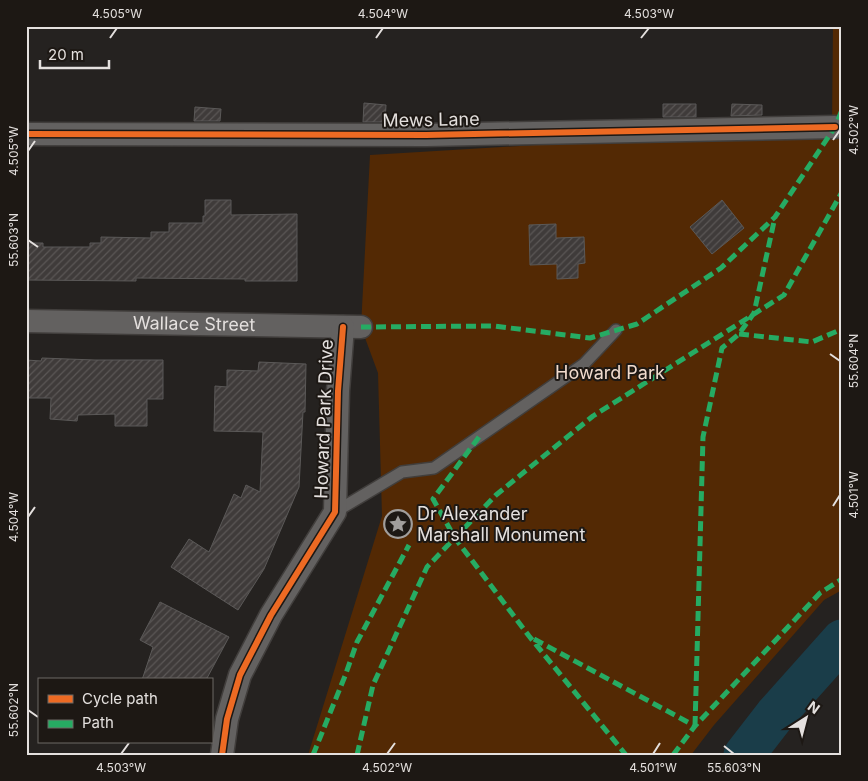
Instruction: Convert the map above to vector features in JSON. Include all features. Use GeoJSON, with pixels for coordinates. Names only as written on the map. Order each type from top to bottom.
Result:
{"type":"FeatureCollection","features":[{"type":"Feature","properties":{"kind":"street","name":"Mews Lane"},"geometry":{"type":"LineString","coordinates":[[26,134],[426,135],[835,127]]}},
{"type":"Feature","properties":{"kind":"street","name":"Wallace Street"},"geometry":{"type":"LineString","coordinates":[[26,321],[352,327]]}},
{"type":"Feature","properties":{"kind":"street","name":"Howard Park Drive"},"geometry":{"type":"LineString","coordinates":[[222,755],[227,719],[240,675],[271,615],[335,512],[338,391],[352,327]]}},
{"type":"Feature","properties":{"kind":"lane"},"geometry":{"type":"LineString","coordinates":[[335,512],[402,472],[434,468],[584,364],[616,330]]}},
{"type":"Feature","properties":{"kind":"green space","name":"Howard Park"},"geometry":{"type":"Polygon","coordinates":[[[833,26],[842,26],[842,590],[824,600],[714,725],[691,755],[308,755],[382,516],[378,373],[361,327],[370,155],[832,127],[833,26]]]}},
{"type":"Feature","properties":{"kind":"building"},"geometry":{"type":"Polygon","coordinates":[[[364,103],[386,105],[385,122],[363,122],[364,103]]]}},
{"type":"Feature","properties":{"kind":"building"},"geometry":{"type":"Polygon","coordinates":[[[663,104],[696,104],[696,117],[663,117],[663,104]]]}},
{"type":"Feature","properties":{"kind":"building"},"geometry":{"type":"Polygon","coordinates":[[[732,104],[762,105],[762,115],[731,116],[732,104]]]}},
{"type":"Feature","properties":{"kind":"building"},"geometry":{"type":"Polygon","coordinates":[[[195,107],[221,109],[220,121],[194,121],[195,107]]]}},
{"type":"Feature","properties":{"kind":"building"},"geometry":{"type":"Polygon","coordinates":[[[205,200],[231,200],[231,215],[297,214],[297,281],[136,278],[136,281],[26,280],[26,243],[43,243],[43,247],[90,247],[90,243],[101,243],[101,237],[151,238],[151,232],[169,232],[169,223],[203,223],[205,200]]]}},
{"type":"Feature","properties":{"kind":"building"},"geometry":{"type":"Polygon","coordinates":[[[722,200],[744,228],[712,254],[690,227],[722,200]]]}},
{"type":"Feature","properties":{"kind":"building"},"geometry":{"type":"Polygon","coordinates":[[[556,224],[556,238],[584,237],[585,263],[578,264],[578,278],[557,279],[557,264],[530,265],[529,225],[556,224]]]}},
{"type":"Feature","properties":{"kind":"building"},"geometry":{"type":"Polygon","coordinates":[[[42,358],[163,360],[163,399],[147,399],[147,426],[115,426],[115,414],[78,415],[77,421],[50,419],[51,398],[26,398],[26,360],[41,361],[42,358]]]}},
{"type":"Feature","properties":{"kind":"building"},"geometry":{"type":"Polygon","coordinates":[[[259,362],[306,364],[305,412],[303,412],[299,487],[264,569],[238,610],[171,567],[189,539],[209,552],[234,494],[241,498],[246,485],[260,492],[263,432],[214,431],[215,386],[227,387],[227,370],[258,371],[259,362]]]}},
{"type":"Feature","properties":{"kind":"building"},"geometry":{"type":"Polygon","coordinates":[[[160,602],[229,637],[207,678],[143,678],[153,647],[140,640],[160,602]]]}},
{"type":"Feature","properties":{"kind":"waterway"},"geometry":{"type":"LineString","coordinates":[[744,755],[775,715],[842,640]]}},
{"type":"Feature","properties":{"kind":"marked path"},"geometry":{"type":"LineString","coordinates":[[361,327],[494,326],[590,338],[637,324],[721,268],[775,217],[835,127],[842,110]]}},
{"type":"Feature","properties":{"kind":"marked path"},"geometry":{"type":"LineString","coordinates":[[357,755],[373,685],[427,567],[496,495],[593,416],[784,295],[842,192]]}},
{"type":"Feature","properties":{"kind":"marked path"},"geometry":{"type":"LineString","coordinates":[[695,726],[703,437],[722,348],[739,334],[754,313],[775,217]]}},
{"type":"Feature","properties":{"kind":"marked path"},"geometry":{"type":"LineString","coordinates":[[739,334],[812,342],[842,329]]}},
{"type":"Feature","properties":{"kind":"marked path"},"geometry":{"type":"LineString","coordinates":[[479,437],[433,499],[455,538],[529,636],[626,755]]}},
{"type":"Feature","properties":{"kind":"marked path"},"geometry":{"type":"LineString","coordinates":[[313,755],[357,642],[409,545]]}},
{"type":"Feature","properties":{"kind":"marked path"},"geometry":{"type":"LineString","coordinates":[[673,755],[695,726],[820,593],[842,579]]}},
{"type":"Feature","properties":{"kind":"marked path"},"geometry":{"type":"LineString","coordinates":[[534,639],[695,726]]}},
{"type":"Feature","properties":{"kind":"cycle path"},"geometry":{"type":"LineString","coordinates":[[26,134],[426,135],[835,127]]}},
{"type":"Feature","properties":{"kind":"cycle path"},"geometry":{"type":"LineString","coordinates":[[222,755],[227,719],[240,675],[271,615],[335,512],[338,391],[343,327]]}},
{"type":"Feature","properties":{"kind":"place","name":"Dr Alexander Marshall Monument"},"geometry":{"type":"Point","coordinates":[398,524]}}]}
